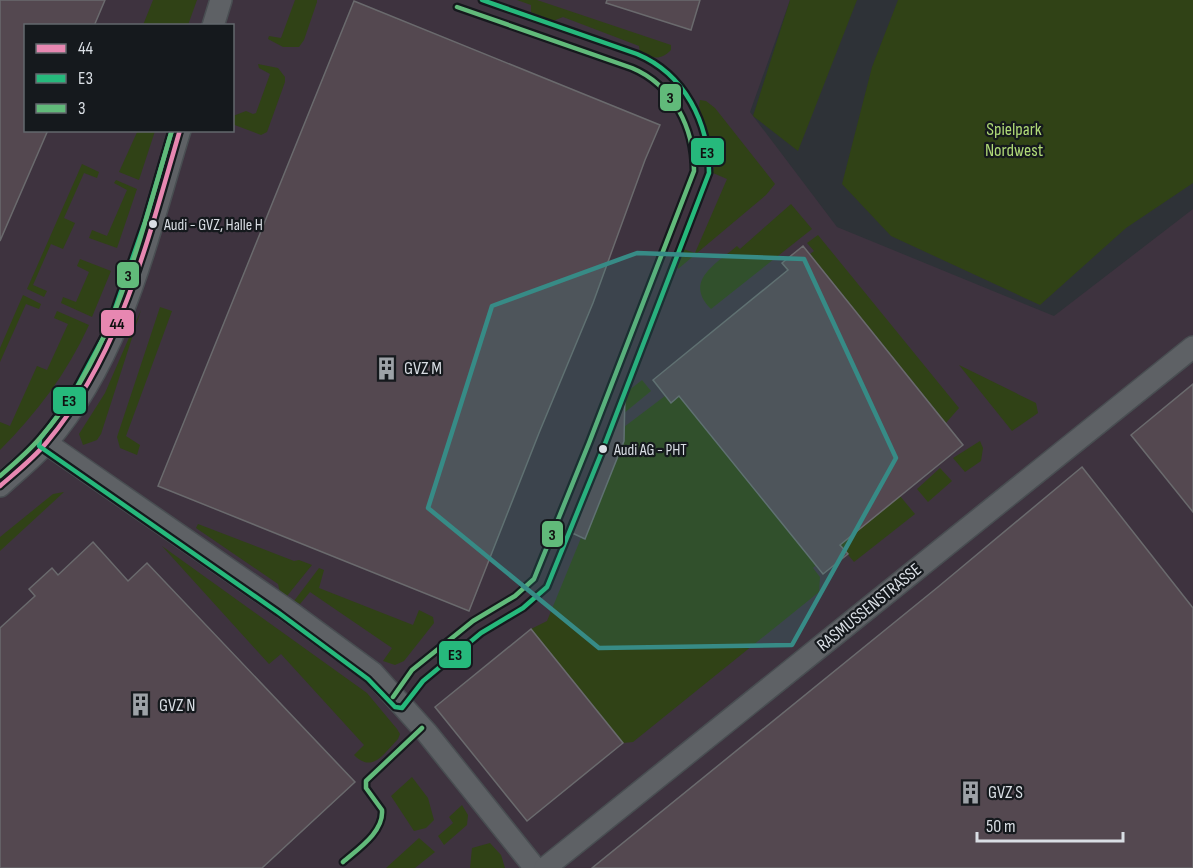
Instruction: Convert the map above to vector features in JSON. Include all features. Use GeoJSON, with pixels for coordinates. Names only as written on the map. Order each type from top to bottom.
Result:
{"type":"FeatureCollection","features":[{"type":"Feature","properties":{"kind":"street"},"geometry":{"type":"LineString","coordinates":[[214,24],[221,0]]}},
{"type":"Feature","properties":{"kind":"street"},"geometry":{"type":"LineString","coordinates":[[0,486],[46,442],[77,402],[115,332],[152,224],[179,132]]}},
{"type":"Feature","properties":{"kind":"street","name":"RASMUSSENSTRASSE"},"geometry":{"type":"LineString","coordinates":[[545,868],[1193,347]]}},
{"type":"Feature","properties":{"kind":"street"},"geometry":{"type":"LineString","coordinates":[[46,442],[284,607],[373,673],[427,733],[535,868]]}},
{"type":"Feature","properties":{"kind":"highlighted area"},"geometry":{"type":"Polygon","coordinates":[[[637,253],[804,259],[896,458],[792,645],[599,648],[428,508],[492,306],[637,253]]]}},
{"type":"Feature","properties":{"kind":"shaded area"},"geometry":{"type":"Polygon","coordinates":[[[0,0],[790,0],[750,112],[837,227],[1054,316],[1193,209],[1193,868],[0,868],[0,0]]]}},
{"type":"Feature","properties":{"kind":"green space"},"geometry":{"type":"Polygon","coordinates":[[[153,0],[197,0],[188,24],[143,24],[153,0]]]}},
{"type":"Feature","properties":{"kind":"green space"},"geometry":{"type":"Polygon","coordinates":[[[295,0],[317,0],[317,2],[304,40],[299,47],[283,47],[268,39],[269,36],[281,38],[295,0]]]}},
{"type":"Feature","properties":{"kind":"green space"},"geometry":{"type":"Polygon","coordinates":[[[517,0],[537,0],[671,45],[671,50],[657,58],[649,56],[640,53],[639,46],[563,17],[553,21],[531,12],[531,5],[517,0]]]}},
{"type":"Feature","properties":{"kind":"green space"},"geometry":{"type":"Polygon","coordinates":[[[790,0],[857,0],[798,151],[753,116],[790,0]]]}},
{"type":"Feature","properties":{"kind":"green space","name":"Spielpark Nordwest"},"geometry":{"type":"Polygon","coordinates":[[[898,0],[1193,0],[1193,183],[1126,228],[1040,305],[891,236],[842,184],[872,67],[898,0]]]}},
{"type":"Feature","properties":{"kind":"green space"},"geometry":{"type":"Polygon","coordinates":[[[258,64],[278,68],[285,77],[267,132],[261,135],[234,125],[234,116],[246,111],[256,113],[270,74],[259,68],[258,64]]]}},
{"type":"Feature","properties":{"kind":"green space"},"geometry":{"type":"Polygon","coordinates":[[[700,100],[706,101],[715,108],[775,184],[766,195],[678,269],[676,264],[683,249],[695,253],[727,179],[713,173],[715,163],[699,106],[700,100]]]}},
{"type":"Feature","properties":{"kind":"green space"},"geometry":{"type":"Polygon","coordinates":[[[137,132],[155,132],[139,180],[119,172],[137,132]]]}},
{"type":"Feature","properties":{"kind":"green space"},"geometry":{"type":"Polygon","coordinates":[[[82,164],[99,172],[97,178],[84,173],[64,218],[75,223],[63,249],[51,244],[33,285],[47,291],[44,297],[27,289],[82,164]]]}},
{"type":"Feature","properties":{"kind":"green space"},"geometry":{"type":"Polygon","coordinates":[[[116,180],[137,189],[117,248],[89,238],[92,230],[107,236],[127,190],[114,183],[116,180]]]}},
{"type":"Feature","properties":{"kind":"green space"},"geometry":{"type":"Polygon","coordinates":[[[791,204],[812,229],[711,309],[703,299],[700,290],[701,282],[712,266],[737,246],[740,249],[791,204]]]}},
{"type":"Feature","properties":{"kind":"green space"},"geometry":{"type":"Polygon","coordinates":[[[818,235],[959,408],[946,423],[810,254],[814,251],[807,243],[818,235]]]}},
{"type":"Feature","properties":{"kind":"green space"},"geometry":{"type":"Polygon","coordinates":[[[80,259],[111,271],[92,317],[61,303],[63,297],[76,302],[89,272],[77,266],[80,259]]]}},
{"type":"Feature","properties":{"kind":"green space"},"geometry":{"type":"Polygon","coordinates":[[[23,295],[41,304],[39,309],[26,304],[0,362],[0,348],[23,295]]]}},
{"type":"Feature","properties":{"kind":"green space"},"geometry":{"type":"Polygon","coordinates":[[[160,307],[172,311],[126,436],[140,445],[137,455],[120,448],[117,437],[160,307]]]}},
{"type":"Feature","properties":{"kind":"green space"},"geometry":{"type":"Polygon","coordinates":[[[141,310],[101,434],[97,440],[83,445],[79,434],[105,393],[141,310]]]}},
{"type":"Feature","properties":{"kind":"green space"},"geometry":{"type":"Polygon","coordinates":[[[57,311],[89,325],[71,360],[50,392],[0,450],[0,422],[10,426],[37,366],[47,370],[68,324],[54,318],[57,311]]]}},
{"type":"Feature","properties":{"kind":"green space"},"geometry":{"type":"Polygon","coordinates":[[[959,365],[1036,403],[1038,413],[1012,431],[959,365]]]}},
{"type":"Feature","properties":{"kind":"green space"},"geometry":{"type":"Polygon","coordinates":[[[642,380],[651,391],[623,414],[615,412],[628,391],[642,380]]]}},
{"type":"Feature","properties":{"kind":"green space"},"geometry":{"type":"Polygon","coordinates":[[[665,396],[671,402],[679,396],[816,565],[813,568],[820,577],[819,592],[633,742],[623,743],[531,629],[547,621],[581,538],[584,540],[623,441],[624,427],[665,396]]]}},
{"type":"Feature","properties":{"kind":"green space"},"geometry":{"type":"Polygon","coordinates":[[[980,441],[983,448],[981,461],[965,472],[953,458],[980,441]]]}},
{"type":"Feature","properties":{"kind":"green space"},"geometry":{"type":"Polygon","coordinates":[[[940,468],[952,481],[928,502],[917,489],[940,468]]]}},
{"type":"Feature","properties":{"kind":"green space"},"geometry":{"type":"Polygon","coordinates":[[[64,492],[0,551],[0,537],[53,494],[64,492]]]}},
{"type":"Feature","properties":{"kind":"green space"},"geometry":{"type":"Polygon","coordinates":[[[900,496],[915,514],[854,562],[840,545],[900,496]]]}},
{"type":"Feature","properties":{"kind":"green space"},"geometry":{"type":"Polygon","coordinates":[[[198,524],[294,561],[299,560],[312,565],[287,596],[280,592],[278,584],[196,528],[198,524]]]}},
{"type":"Feature","properties":{"kind":"green space"},"geometry":{"type":"Polygon","coordinates":[[[162,546],[367,693],[397,729],[400,734],[398,739],[373,762],[361,760],[354,755],[364,745],[281,654],[269,664],[162,546]]]}},
{"type":"Feature","properties":{"kind":"green space"},"geometry":{"type":"Polygon","coordinates":[[[319,568],[324,570],[319,588],[413,625],[419,610],[433,617],[434,623],[404,661],[395,665],[383,661],[392,648],[310,592],[300,604],[294,601],[319,568]]]}},
{"type":"Feature","properties":{"kind":"green space"},"geometry":{"type":"Polygon","coordinates":[[[412,777],[428,798],[434,820],[426,828],[414,831],[391,796],[412,777]]]}},
{"type":"Feature","properties":{"kind":"green space"},"geometry":{"type":"Polygon","coordinates":[[[462,805],[468,815],[467,825],[444,845],[438,836],[453,823],[449,817],[462,805]]]}},
{"type":"Feature","properties":{"kind":"green space"},"geometry":{"type":"Polygon","coordinates":[[[419,838],[435,852],[415,868],[386,868],[419,838]]]}},
{"type":"Feature","properties":{"kind":"green space"},"geometry":{"type":"Polygon","coordinates":[[[490,843],[501,855],[505,868],[470,868],[472,848],[490,843]]]}},
{"type":"Feature","properties":{"kind":"building"},"geometry":{"type":"Polygon","coordinates":[[[0,0],[105,0],[95,24],[24,24],[24,132],[47,132],[0,241],[0,0]]]}},
{"type":"Feature","properties":{"kind":"building"},"geometry":{"type":"Polygon","coordinates":[[[607,0],[700,0],[691,30],[606,3],[607,0]]]}},
{"type":"Feature","properties":{"kind":"building","name":"GVZ M"},"geometry":{"type":"Polygon","coordinates":[[[354,1],[660,125],[593,303],[469,611],[158,486],[354,1]]]}},
{"type":"Feature","properties":{"kind":"building"},"geometry":{"type":"Polygon","coordinates":[[[803,246],[963,445],[840,545],[848,554],[823,574],[679,396],[671,403],[653,380],[788,270],[782,263],[803,246]]]}},
{"type":"Feature","properties":{"kind":"building"},"geometry":{"type":"Polygon","coordinates":[[[1193,384],[1193,512],[1131,435],[1193,384]]]}},
{"type":"Feature","properties":{"kind":"building","name":"Audi AG - PHT"},"geometry":{"type":"Polygon","coordinates":[[[622,392],[625,392],[624,441],[585,539],[570,532],[622,392]]]}},
{"type":"Feature","properties":{"kind":"building"},"geometry":{"type":"Polygon","coordinates":[[[1082,467],[1193,608],[1193,868],[592,868],[938,587],[1082,467]]]}},
{"type":"Feature","properties":{"kind":"building","name":"GVZ N"},"geometry":{"type":"Polygon","coordinates":[[[93,542],[128,581],[147,563],[355,782],[262,868],[0,868],[0,628],[35,596],[29,589],[52,568],[58,575],[93,542]]]}},
{"type":"Feature","properties":{"kind":"building"},"geometry":{"type":"Polygon","coordinates":[[[531,629],[623,743],[527,821],[435,707],[531,629]]]}},
{"type":"Feature","properties":{"kind":"transit line","name":"E3"},"geometry":{"type":"LineString","coordinates":[[171,132],[145,222],[108,329],[71,398],[40,439],[39,446],[279,613],[368,679],[395,707],[402,708],[423,681],[481,633],[523,608],[547,587],[603,449],[709,173],[704,136],[691,102],[681,87],[654,63],[637,54],[482,0]]}},
{"type":"Feature","properties":{"kind":"transit line","name":"3"},"geometry":{"type":"LineString","coordinates":[[393,697],[412,670],[473,621],[515,596],[534,579],[694,171],[690,139],[678,110],[659,85],[646,76],[632,68],[457,7]]}},
{"type":"Feature","properties":{"kind":"transit line","name":"3"},"geometry":{"type":"LineString","coordinates":[[0,476],[40,438],[66,405],[88,369],[122,292],[171,132]]}},
{"type":"Feature","properties":{"kind":"transit line","name":"44"},"geometry":{"type":"LineString","coordinates":[[0,486],[47,442],[73,408],[94,371],[129,294],[179,132]]}},
{"type":"Feature","properties":{"kind":"transit line","name":"3"},"geometry":{"type":"LineString","coordinates":[[343,862],[369,839],[382,818],[382,810],[366,788],[366,781],[422,728]]}},
{"type":"Feature","properties":{"kind":"place","name":"Audi - GVZ, Halle H"},"geometry":{"type":"Point","coordinates":[153,224]}},
{"type":"Feature","properties":{"kind":"place","name":"GVZ M"},"geometry":{"type":"Point","coordinates":[386,368]}},
{"type":"Feature","properties":{"kind":"place","name":"Audi AG - PHT"},"geometry":{"type":"Point","coordinates":[603,449]}},
{"type":"Feature","properties":{"kind":"place","name":"GVZ N"},"geometry":{"type":"Point","coordinates":[141,705]}},
{"type":"Feature","properties":{"kind":"place","name":"GVZ S"},"geometry":{"type":"Point","coordinates":[970,792]}}]}
